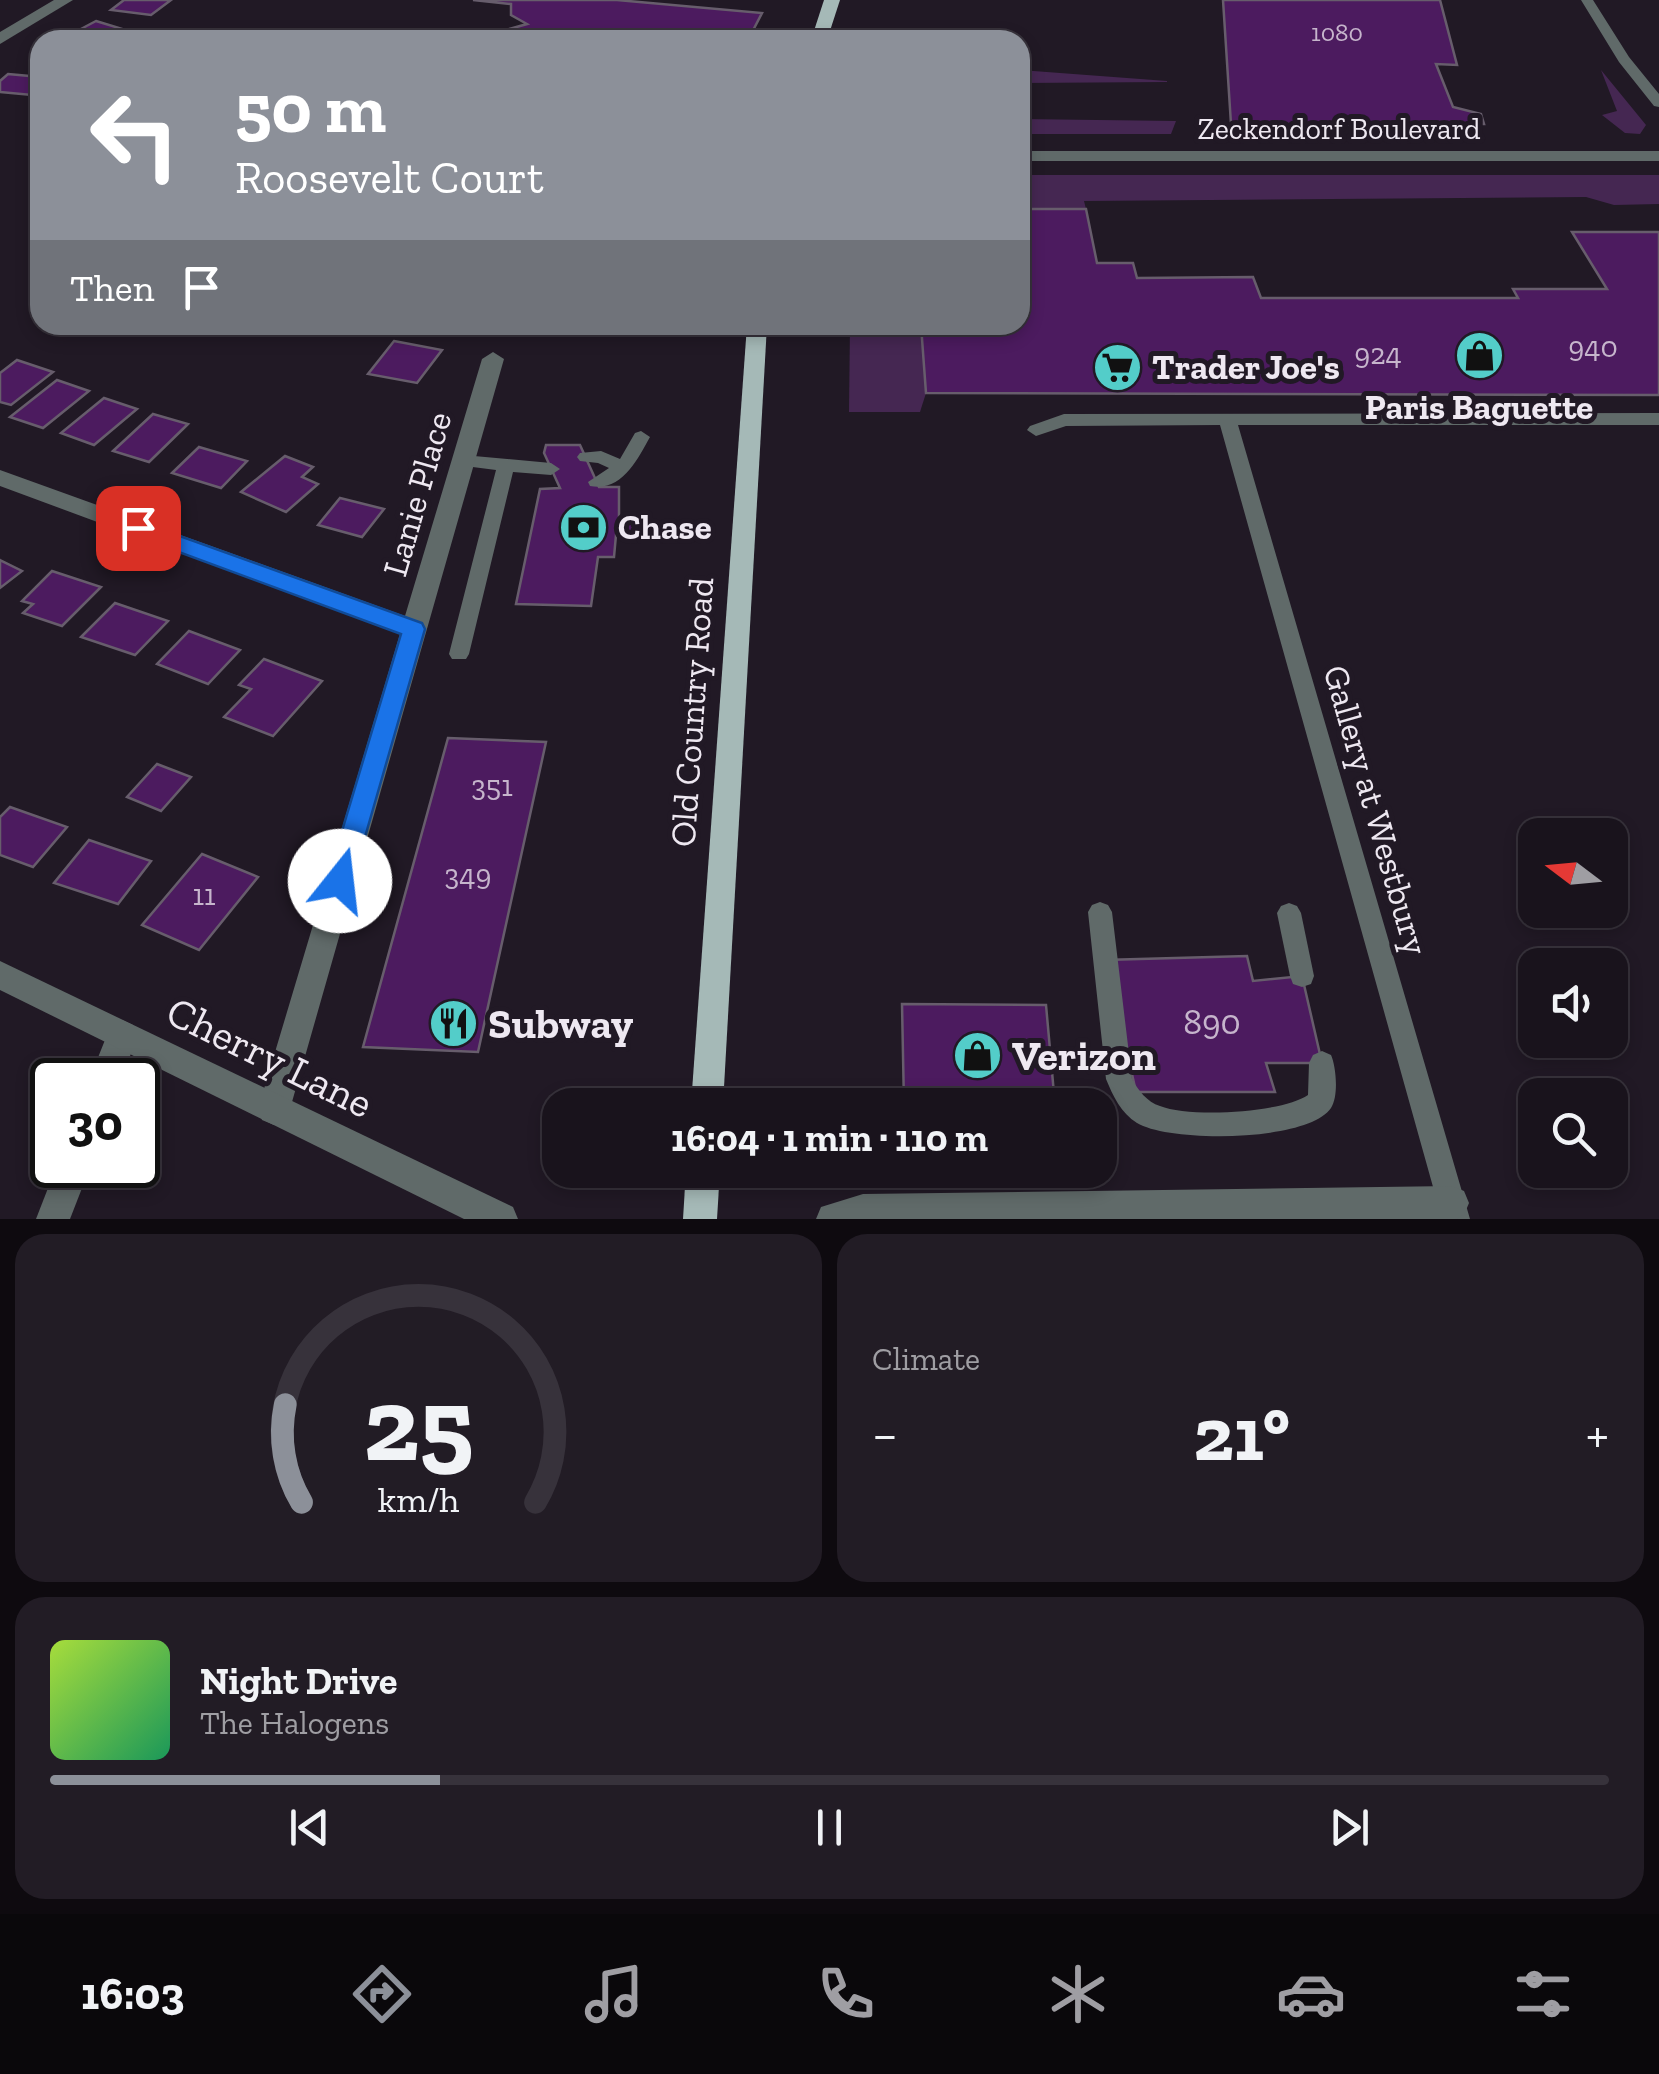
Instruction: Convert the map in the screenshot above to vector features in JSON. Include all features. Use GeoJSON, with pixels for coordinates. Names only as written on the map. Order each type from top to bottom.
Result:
{"type":"FeatureCollection","features":[{"type":"Feature","properties":{"kind":"main road"},"geometry":{"type":"LineString","coordinates":[[822,30],[832,0]]}},
{"type":"Feature","properties":{"kind":"main road","name":"Old Country Road"},"geometry":{"type":"LineString","coordinates":[[708,1088],[756,335]]}},
{"type":"Feature","properties":{"kind":"main road"},"geometry":{"type":"LineString","coordinates":[[700,1219],[701,1188]]}},
{"type":"Feature","properties":{"kind":"street"},"geometry":{"type":"LineString","coordinates":[[0,39],[66,0]]}},
{"type":"Feature","properties":{"kind":"street","name":"Zeckendorf Boulevard"},"geometry":{"type":"LineString","coordinates":[[1030,156],[1659,156]]}},
{"type":"Feature","properties":{"kind":"street","name":"Lanie Place"},"geometry":{"type":"LineString","coordinates":[[274,1110],[493,359]]}},
{"type":"Feature","properties":{"kind":"street"},"geometry":{"type":"LineString","coordinates":[[0,478],[414,629]]}},
{"type":"Feature","properties":{"kind":"street","name":"Cherry Lane"},"geometry":{"type":"LineString","coordinates":[[0,975],[501,1219]]}},
{"type":"Feature","properties":{"kind":"street"},"geometry":{"type":"LineString","coordinates":[[114,1058],[122,1034]]}},
{"type":"Feature","properties":{"kind":"street"},"geometry":{"type":"LineString","coordinates":[[54,1219],[65,1188]]}},
{"type":"Feature","properties":{"kind":"street"},"geometry":{"type":"LineString","coordinates":[[833,1219],[863,1211],[1454,1211]]}},
{"type":"Feature","properties":{"kind":"lane"},"geometry":{"type":"LineString","coordinates":[[1587,0],[1624,59],[1659,103]]}},
{"type":"Feature","properties":{"kind":"lane"},"geometry":{"type":"LineString","coordinates":[[1036,430],[1064,420],[1659,418]]}},
{"type":"Feature","properties":{"kind":"lane","name":"Gallery at Westbury"},"geometry":{"type":"LineString","coordinates":[[1228,421],[1454,1211]]}},
{"type":"Feature","properties":{"kind":"lane"},"geometry":{"type":"LineString","coordinates":[[591,469],[624,468],[641,436]]}},
{"type":"Feature","properties":{"kind":"lane"},"geometry":{"type":"LineString","coordinates":[[463,461],[506,464],[524,456],[552,469],[524,479],[506,464]]}},
{"type":"Feature","properties":{"kind":"lane"},"geometry":{"type":"LineString","coordinates":[[459,654],[506,464]]}},
{"type":"Feature","properties":{"kind":"lane"},"geometry":{"type":"LineString","coordinates":[[1100,912],[1118,1079],[1123,1091],[1142,1111],[1170,1122],[1302,1116],[1321,1101],[1322,1063]]}},
{"type":"Feature","properties":{"kind":"lane"},"geometry":{"type":"LineString","coordinates":[[1288,913],[1302,976]]}},
{"type":"Feature","properties":{"kind":"shaded area"},"geometry":{"type":"Polygon","coordinates":[[[1601,70],[1646,125],[1640,134],[1625,133],[1602,115],[1617,111],[1601,70]]]}},
{"type":"Feature","properties":{"kind":"shaded area"},"geometry":{"type":"Polygon","coordinates":[[[1030,71],[1167,81],[1030,83],[1030,71]]]}},
{"type":"Feature","properties":{"kind":"shaded area"},"geometry":{"type":"Polygon","coordinates":[[[1030,119],[1176,121],[1171,134],[1030,134],[1030,119]]]}},
{"type":"Feature","properties":{"kind":"shaded area"},"geometry":{"type":"Polygon","coordinates":[[[1030,175],[1659,175],[1659,204],[1614,205],[1586,197],[1084,201],[1086,209],[1030,209],[1030,175]]]}},
{"type":"Feature","properties":{"kind":"shaded area"},"geometry":{"type":"Polygon","coordinates":[[[850,335],[922,335],[926,393],[920,412],[849,412],[850,335]]]}},
{"type":"Feature","properties":{"kind":"building"},"geometry":{"type":"Polygon","coordinates":[[[124,0],[171,0],[151,15],[111,10],[124,0]]]}},
{"type":"Feature","properties":{"kind":"building"},"geometry":{"type":"Polygon","coordinates":[[[473,0],[617,0],[762,13],[753,30],[506,30],[527,24],[511,15],[511,4],[473,0]]]}},
{"type":"Feature","properties":{"kind":"building"},"geometry":{"type":"Polygon","coordinates":[[[1223,0],[1440,0],[1457,65],[1436,64],[1453,107],[1481,114],[1484,124],[1231,124],[1223,0]]]}},
{"type":"Feature","properties":{"kind":"building"},"geometry":{"type":"Polygon","coordinates":[[[96,21],[126,30],[79,30],[96,21]]]}},
{"type":"Feature","properties":{"kind":"building"},"geometry":{"type":"Polygon","coordinates":[[[8,74],[30,76],[30,95],[0,92],[0,81],[8,74]]]}},
{"type":"Feature","properties":{"kind":"building"},"geometry":{"type":"Polygon","coordinates":[[[1030,209],[1086,209],[1097,263],[1133,263],[1137,278],[1253,277],[1261,298],[1518,298],[1513,289],[1607,289],[1572,232],[1659,232],[1659,395],[926,393],[922,335],[1030,335],[1030,209]]]}},
{"type":"Feature","properties":{"kind":"building"},"geometry":{"type":"Polygon","coordinates":[[[394,341],[442,350],[417,383],[368,374],[394,341]]]}},
{"type":"Feature","properties":{"kind":"building"},"geometry":{"type":"Polygon","coordinates":[[[17,360],[53,372],[11,405],[0,402],[0,373],[17,360]]]}},
{"type":"Feature","properties":{"kind":"building"},"geometry":{"type":"Polygon","coordinates":[[[57,380],[89,391],[43,428],[10,417],[57,380]]]}},
{"type":"Feature","properties":{"kind":"building"},"geometry":{"type":"Polygon","coordinates":[[[104,398],[137,409],[94,445],[61,433],[104,398]]]}},
{"type":"Feature","properties":{"kind":"building"},"geometry":{"type":"Polygon","coordinates":[[[153,414],[188,424],[149,462],[113,451],[153,414]]]}},
{"type":"Feature","properties":{"kind":"building","name":"Chase"},"geometry":{"type":"Polygon","coordinates":[[[546,445],[580,445],[599,487],[619,487],[619,518],[635,519],[633,535],[616,535],[614,557],[598,557],[591,606],[516,604],[540,489],[560,488],[544,453],[546,445]]]}},
{"type":"Feature","properties":{"kind":"building"},"geometry":{"type":"Polygon","coordinates":[[[199,447],[247,461],[221,488],[172,473],[199,447]]]}},
{"type":"Feature","properties":{"kind":"building"},"geometry":{"type":"Polygon","coordinates":[[[285,456],[313,467],[302,477],[318,484],[286,512],[241,492],[285,456]]]}},
{"type":"Feature","properties":{"kind":"building"},"geometry":{"type":"Polygon","coordinates":[[[340,498],[384,509],[362,537],[318,525],[340,498]]]}},
{"type":"Feature","properties":{"kind":"building"},"geometry":{"type":"Polygon","coordinates":[[[0,560],[22,571],[0,588],[0,560]]]}},
{"type":"Feature","properties":{"kind":"building"},"geometry":{"type":"Polygon","coordinates":[[[52,571],[101,587],[62,626],[23,613],[33,604],[22,601],[52,571]]]}},
{"type":"Feature","properties":{"kind":"building"},"geometry":{"type":"Polygon","coordinates":[[[115,603],[168,621],[135,655],[81,637],[115,603]]]}},
{"type":"Feature","properties":{"kind":"building"},"geometry":{"type":"Polygon","coordinates":[[[189,631],[240,650],[208,684],[157,664],[189,631]]]}},
{"type":"Feature","properties":{"kind":"building"},"geometry":{"type":"Polygon","coordinates":[[[264,659],[322,681],[273,736],[224,717],[251,689],[239,685],[264,659]]]}},
{"type":"Feature","properties":{"kind":"building"},"geometry":{"type":"Polygon","coordinates":[[[448,738],[546,742],[478,1052],[363,1047],[448,738]]]}},
{"type":"Feature","properties":{"kind":"building"},"geometry":{"type":"Polygon","coordinates":[[[157,764],[191,777],[161,811],[127,797],[157,764]]]}},
{"type":"Feature","properties":{"kind":"building"},"geometry":{"type":"Polygon","coordinates":[[[10,807],[67,827],[33,867],[0,855],[0,817],[10,807]]]}},
{"type":"Feature","properties":{"kind":"building"},"geometry":{"type":"Polygon","coordinates":[[[89,840],[151,861],[118,904],[54,883],[89,840]]]}},
{"type":"Feature","properties":{"kind":"building"},"geometry":{"type":"Polygon","coordinates":[[[202,854],[258,877],[199,950],[142,925],[202,854]]]}},
{"type":"Feature","properties":{"kind":"building"},"geometry":{"type":"Polygon","coordinates":[[[1247,956],[1253,981],[1302,976],[1322,1063],[1266,1063],[1275,1092],[1136,1092],[1132,1074],[1119,1072],[1104,960],[1247,956]]]}},
{"type":"Feature","properties":{"kind":"building","name":"Verizon"},"geometry":{"type":"Polygon","coordinates":[[[902,1004],[1046,1005],[1053,1088],[904,1088],[902,1004]]]}},
{"type":"Feature","properties":{"kind":"place","name":"Paris Baguette"},"geometry":{"type":"Point","coordinates":[1479,355]}},
{"type":"Feature","properties":{"kind":"place","name":"Trader Joe's"},"geometry":{"type":"Point","coordinates":[1117,367]}},
{"type":"Feature","properties":{"kind":"place","name":"Chase"},"geometry":{"type":"Point","coordinates":[583,527]}},
{"type":"Feature","properties":{"kind":"place","name":"Subway"},"geometry":{"type":"Point","coordinates":[453,1023]}},
{"type":"Feature","properties":{"kind":"place","name":"Verizon"},"geometry":{"type":"Point","coordinates":[977,1055]}},
{"type":"Feature","properties":{"kind":"route"},"geometry":{"type":"LineString","coordinates":[[138,528],[414,629],[340,881]]}}]}
